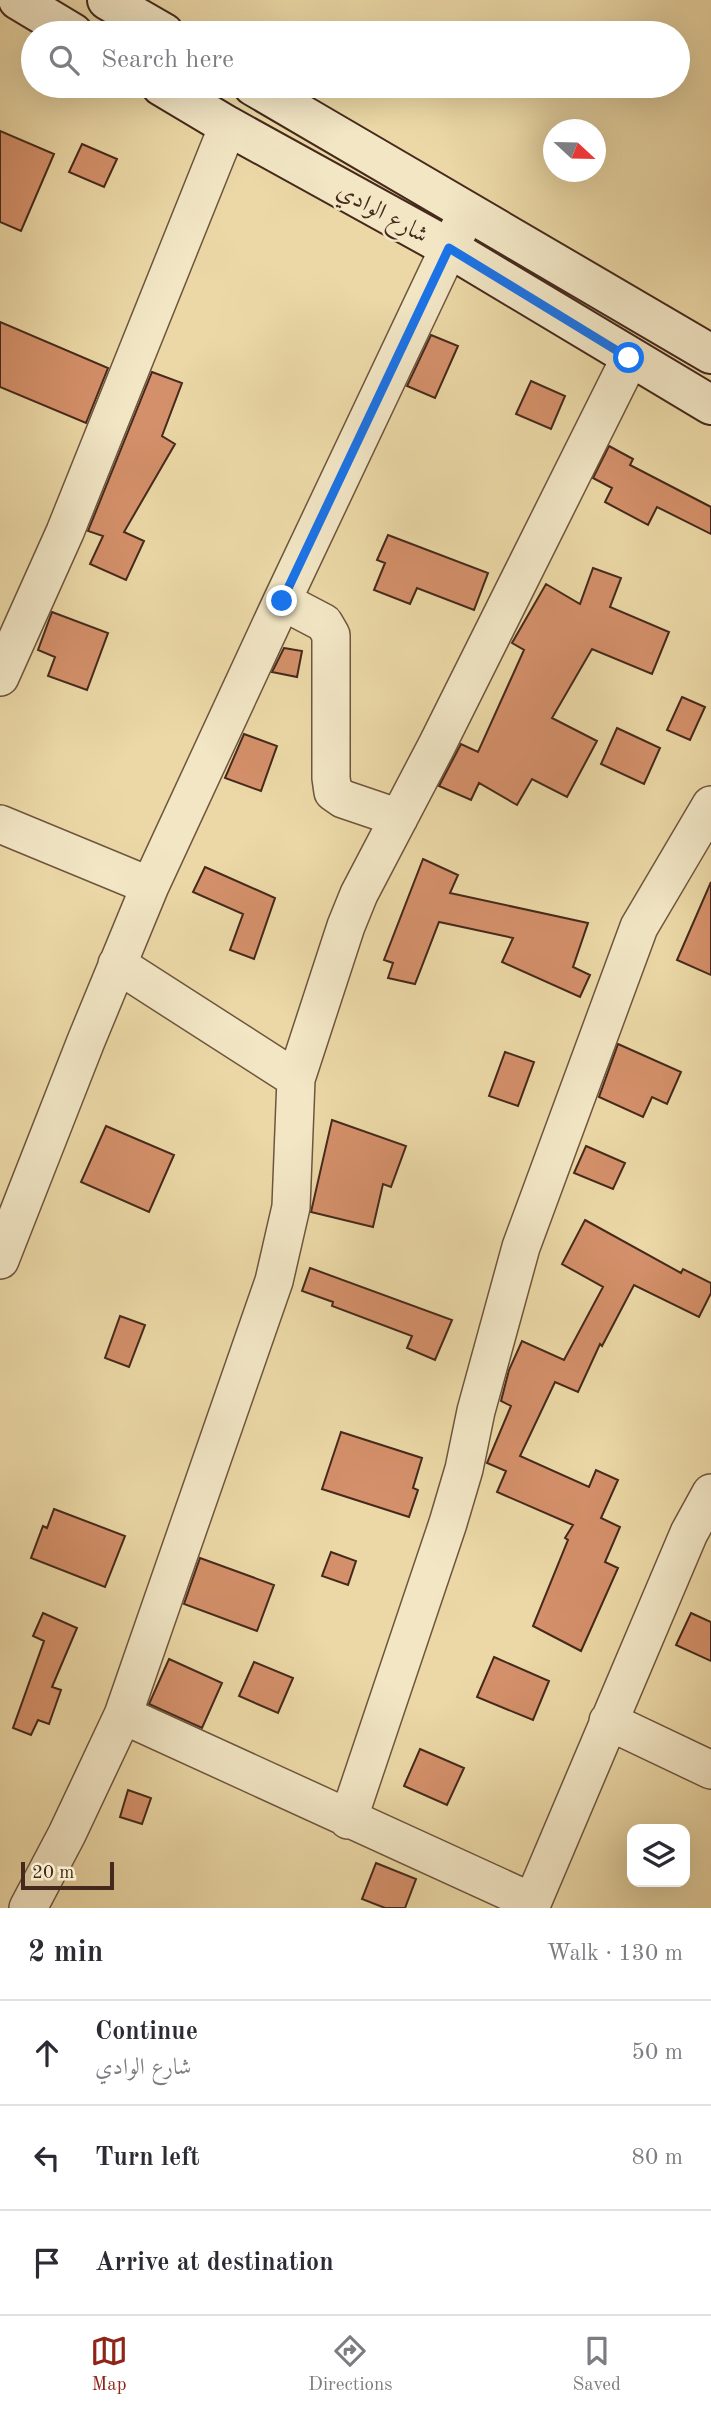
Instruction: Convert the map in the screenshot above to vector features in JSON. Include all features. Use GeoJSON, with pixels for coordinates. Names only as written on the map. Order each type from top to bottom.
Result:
{"type":"FeatureCollection","features":[{"type":"Feature","properties":{"kind":"main road"},"geometry":{"type":"LineString","coordinates":[[18,0],[54,21]]}},
{"type":"Feature","properties":{"kind":"main road"},"geometry":{"type":"LineString","coordinates":[[107,0],[143,21]]}},
{"type":"Feature","properties":{"kind":"main road","name":"شارع الوادي"},"geometry":{"type":"LineString","coordinates":[[181,98],[449,248],[711,405]]}},
{"type":"Feature","properties":{"kind":"main road","name":"شارع الوادي"},"geometry":{"type":"LineString","coordinates":[[273,98],[711,354]]}},
{"type":"Feature","properties":{"kind":"street"},"geometry":{"type":"LineString","coordinates":[[0,677],[65,532],[228,126]]}},
{"type":"Feature","properties":{"kind":"street"},"geometry":{"type":"LineString","coordinates":[[0,1260],[150,886],[282,601],[468,212]]}},
{"type":"Feature","properties":{"kind":"street"},"geometry":{"type":"LineString","coordinates":[[28,1908],[67,1834],[123,1716],[274,1281],[290,1207],[296,1079],[359,894],[629,358]]}},
{"type":"Feature","properties":{"kind":"street"},"geometry":{"type":"LineString","coordinates":[[282,601],[324,623],[331,635],[333,792],[343,799],[399,818]]}},
{"type":"Feature","properties":{"kind":"street"},"geometry":{"type":"LineString","coordinates":[[348,1819],[464,1469],[476,1411],[521,1247],[639,927],[711,805]]}},
{"type":"Feature","properties":{"kind":"street"},"geometry":{"type":"LineString","coordinates":[[0,824],[150,886]]}},
{"type":"Feature","properties":{"kind":"street"},"geometry":{"type":"LineString","coordinates":[[117,964],[296,1079]]}},
{"type":"Feature","properties":{"kind":"street"},"geometry":{"type":"LineString","coordinates":[[123,1716],[531,1905],[690,1532],[711,1493]]}},
{"type":"Feature","properties":{"kind":"street"},"geometry":{"type":"LineString","coordinates":[[608,1721],[711,1770]]}},
{"type":"Feature","properties":{"kind":"building"},"geometry":{"type":"Polygon","coordinates":[[[0,131],[54,154],[21,231],[0,222],[0,131]]]}},
{"type":"Feature","properties":{"kind":"building"},"geometry":{"type":"Polygon","coordinates":[[[82,144],[117,159],[104,187],[69,172],[82,144]]]}},
{"type":"Feature","properties":{"kind":"building"},"geometry":{"type":"Polygon","coordinates":[[[0,322],[108,368],[86,423],[0,387],[0,322]]]}},
{"type":"Feature","properties":{"kind":"building"},"geometry":{"type":"Polygon","coordinates":[[[431,335],[458,346],[435,398],[407,386],[431,335]]]}},
{"type":"Feature","properties":{"kind":"building"},"geometry":{"type":"Polygon","coordinates":[[[152,372],[182,383],[162,436],[175,444],[124,532],[144,541],[126,580],[90,564],[103,536],[88,531],[152,372]]]}},
{"type":"Feature","properties":{"kind":"building"},"geometry":{"type":"Polygon","coordinates":[[[531,381],[565,396],[551,429],[516,414],[531,381]]]}},
{"type":"Feature","properties":{"kind":"building"},"geometry":{"type":"Polygon","coordinates":[[[609,446],[633,459],[630,465],[711,507],[711,534],[657,507],[648,525],[605,502],[612,488],[593,478],[609,446]]]}},
{"type":"Feature","properties":{"kind":"building"},"geometry":{"type":"Polygon","coordinates":[[[388,535],[488,573],[474,610],[417,588],[410,604],[374,590],[385,563],[377,560],[388,535]]]}},
{"type":"Feature","properties":{"kind":"building"},"geometry":{"type":"Polygon","coordinates":[[[593,568],[621,578],[610,607],[669,632],[652,674],[592,649],[552,718],[597,741],[567,797],[532,779],[517,805],[479,783],[471,800],[439,786],[461,744],[478,752],[524,650],[512,643],[546,584],[580,604],[593,568]]]}},
{"type":"Feature","properties":{"kind":"building"},"geometry":{"type":"Polygon","coordinates":[[[52,612],[108,633],[87,690],[48,676],[55,657],[38,650],[52,612]]]}},
{"type":"Feature","properties":{"kind":"building"},"geometry":{"type":"Polygon","coordinates":[[[284,648],[302,651],[297,677],[272,672],[284,648]]]}},
{"type":"Feature","properties":{"kind":"building"},"geometry":{"type":"Polygon","coordinates":[[[682,697],[705,707],[690,740],[667,730],[682,697]]]}},
{"type":"Feature","properties":{"kind":"building"},"geometry":{"type":"Polygon","coordinates":[[[617,728],[660,748],[644,784],[601,764],[617,728]]]}},
{"type":"Feature","properties":{"kind":"building"},"geometry":{"type":"Polygon","coordinates":[[[244,734],[277,746],[261,791],[225,778],[244,734]]]}},
{"type":"Feature","properties":{"kind":"building"},"geometry":{"type":"Polygon","coordinates":[[[423,859],[458,875],[450,893],[588,923],[573,967],[590,975],[580,997],[502,962],[513,938],[439,922],[415,984],[388,978],[393,963],[384,960],[423,859]]]}},
{"type":"Feature","properties":{"kind":"building"},"geometry":{"type":"Polygon","coordinates":[[[205,867],[275,898],[254,959],[230,950],[243,914],[193,892],[205,867]]]}},
{"type":"Feature","properties":{"kind":"building"},"geometry":{"type":"Polygon","coordinates":[[[711,882],[711,975],[677,960],[711,882]]]}},
{"type":"Feature","properties":{"kind":"building"},"geometry":{"type":"Polygon","coordinates":[[[618,1044],[681,1072],[667,1104],[652,1097],[643,1117],[599,1097],[618,1044]]]}},
{"type":"Feature","properties":{"kind":"building"},"geometry":{"type":"Polygon","coordinates":[[[505,1052],[534,1062],[518,1106],[489,1096],[505,1052]]]}},
{"type":"Feature","properties":{"kind":"building"},"geometry":{"type":"Polygon","coordinates":[[[332,1120],[406,1146],[391,1187],[383,1184],[373,1227],[311,1212],[332,1120]]]}},
{"type":"Feature","properties":{"kind":"building"},"geometry":{"type":"Polygon","coordinates":[[[106,1126],[174,1155],[149,1212],[81,1182],[106,1126]]]}},
{"type":"Feature","properties":{"kind":"building"},"geometry":{"type":"Polygon","coordinates":[[[586,1146],[625,1163],[613,1189],[574,1173],[586,1146]]]}},
{"type":"Feature","properties":{"kind":"building"},"geometry":{"type":"Polygon","coordinates":[[[585,1220],[681,1273],[683,1269],[711,1283],[711,1293],[699,1317],[634,1285],[602,1346],[600,1344],[578,1392],[555,1382],[520,1456],[589,1487],[596,1470],[618,1480],[601,1518],[620,1527],[605,1562],[618,1568],[581,1651],[533,1626],[568,1540],[565,1538],[573,1525],[497,1492],[506,1471],[487,1463],[511,1406],[501,1401],[509,1370],[522,1341],[564,1360],[603,1287],[562,1264],[585,1220]]]}},
{"type":"Feature","properties":{"kind":"building"},"geometry":{"type":"Polygon","coordinates":[[[310,1268],[452,1320],[435,1360],[407,1348],[412,1336],[332,1306],[333,1302],[302,1291],[310,1268]]]}},
{"type":"Feature","properties":{"kind":"building"},"geometry":{"type":"Polygon","coordinates":[[[120,1316],[145,1325],[129,1367],[105,1358],[120,1316]]]}},
{"type":"Feature","properties":{"kind":"building"},"geometry":{"type":"Polygon","coordinates":[[[341,1432],[422,1458],[413,1488],[418,1490],[409,1517],[322,1489],[341,1432]]]}},
{"type":"Feature","properties":{"kind":"building"},"geometry":{"type":"Polygon","coordinates":[[[54,1509],[125,1536],[105,1587],[31,1558],[43,1526],[47,1528],[54,1509]]]}},
{"type":"Feature","properties":{"kind":"building"},"geometry":{"type":"Polygon","coordinates":[[[331,1552],[356,1561],[348,1585],[322,1576],[331,1552]]]}},
{"type":"Feature","properties":{"kind":"building"},"geometry":{"type":"Polygon","coordinates":[[[200,1558],[274,1585],[257,1631],[184,1604],[200,1558]]]}},
{"type":"Feature","properties":{"kind":"building"},"geometry":{"type":"Polygon","coordinates":[[[43,1613],[77,1628],[52,1687],[61,1690],[49,1724],[38,1720],[31,1735],[13,1728],[44,1641],[33,1636],[43,1613]]]}},
{"type":"Feature","properties":{"kind":"building"},"geometry":{"type":"Polygon","coordinates":[[[691,1613],[711,1622],[711,1661],[676,1645],[691,1613]]]}},
{"type":"Feature","properties":{"kind":"building"},"geometry":{"type":"Polygon","coordinates":[[[494,1657],[549,1681],[533,1720],[477,1697],[494,1657]]]}},
{"type":"Feature","properties":{"kind":"building"},"geometry":{"type":"Polygon","coordinates":[[[169,1659],[222,1683],[202,1728],[149,1704],[169,1659]]]}},
{"type":"Feature","properties":{"kind":"building"},"geometry":{"type":"Polygon","coordinates":[[[254,1662],[293,1678],[278,1713],[239,1696],[254,1662]]]}},
{"type":"Feature","properties":{"kind":"building"},"geometry":{"type":"Polygon","coordinates":[[[420,1749],[464,1768],[447,1805],[404,1786],[420,1749]]]}},
{"type":"Feature","properties":{"kind":"building"},"geometry":{"type":"Polygon","coordinates":[[[128,1790],[151,1798],[142,1824],[120,1817],[128,1790]]]}},
{"type":"Feature","properties":{"kind":"building"},"geometry":{"type":"Polygon","coordinates":[[[376,1863],[416,1879],[405,1908],[385,1908],[362,1899],[376,1863]]]}},
{"type":"Feature","properties":{"kind":"route"},"geometry":{"type":"LineString","coordinates":[[282,601],[449,248],[629,358]]}}]}
